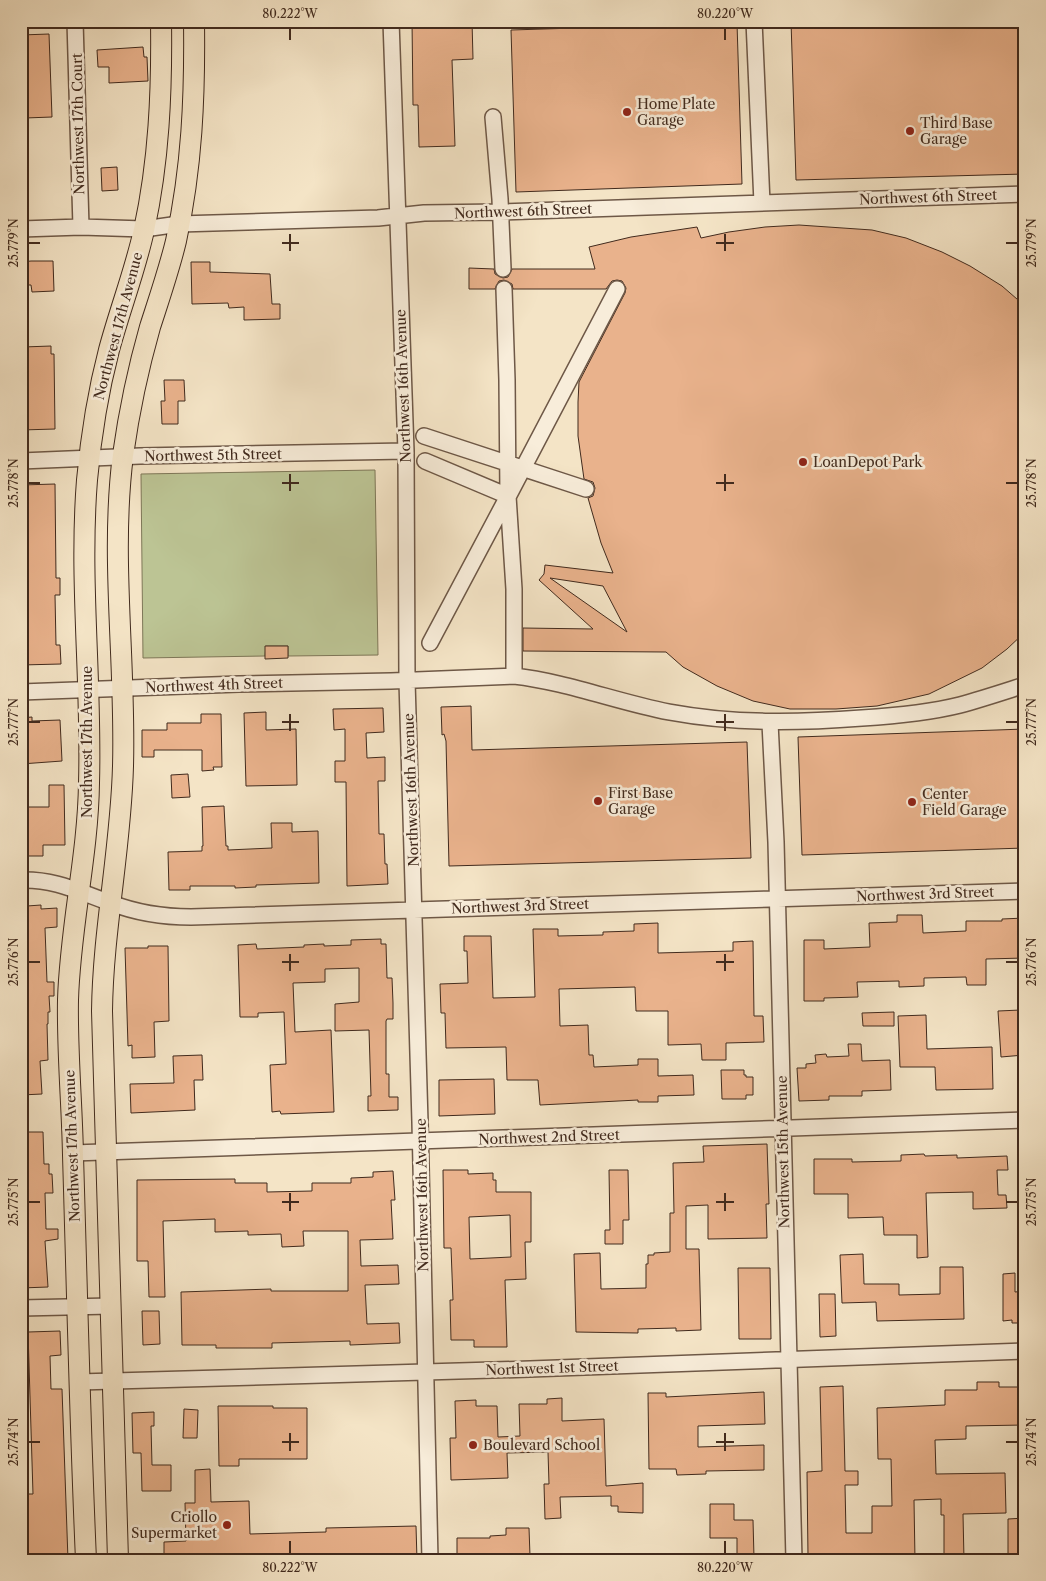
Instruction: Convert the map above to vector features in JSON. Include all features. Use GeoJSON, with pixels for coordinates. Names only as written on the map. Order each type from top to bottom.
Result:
{"type":"FeatureCollection","features":[{"type":"Feature","properties":{"kind":"main road","name":"Northwest 17th Avenue"},"geometry":{"type":"LineString","coordinates":[[86,1560],[68,1005],[73,927],[86,841],[89,789],[84,550],[85,508],[96,408],[106,364],[144,229],[159,137],[162,94],[162,21]]}},
{"type":"Feature","properties":{"kind":"main road"},"geometry":{"type":"LineString","coordinates":[[118,1560],[114,1381],[105,1152],[102,991],[110,903],[121,818],[124,766],[118,509],[123,457],[134,388],[150,328],[168,272],[187,182],[193,128],[195,79],[194,21]]}},
{"type":"Feature","properties":{"kind":"street","name":"Northwest 17th Court"},"geometry":{"type":"LineString","coordinates":[[75,21],[81,227]]}},
{"type":"Feature","properties":{"kind":"street","name":"Northwest 16th Avenue"},"geometry":{"type":"LineString","coordinates":[[391,21],[406,451],[407,681],[430,1560]]}},
{"type":"Feature","properties":{"kind":"street"},"geometry":{"type":"LineString","coordinates":[[754,21],[762,203]]}},
{"type":"Feature","properties":{"kind":"street"},"geometry":{"type":"LineString","coordinates":[[493,117],[503,269]]}},
{"type":"Feature","properties":{"kind":"street","name":"Northwest 6th Street"},"geometry":{"type":"LineString","coordinates":[[21,230],[81,227],[144,229],[179,224],[378,218],[424,214],[1025,194]]}},
{"type":"Feature","properties":{"kind":"street"},"geometry":{"type":"LineString","coordinates":[[504,288],[508,496],[514,589],[514,676]]}},
{"type":"Feature","properties":{"kind":"street"},"geometry":{"type":"LineString","coordinates":[[430,643],[617,289]]}},
{"type":"Feature","properties":{"kind":"street"},"geometry":{"type":"LineString","coordinates":[[424,436],[586,489]]}},
{"type":"Feature","properties":{"kind":"street","name":"Northwest 5th Street"},"geometry":{"type":"LineString","coordinates":[[21,461],[406,451]]}},
{"type":"Feature","properties":{"kind":"street"},"geometry":{"type":"LineString","coordinates":[[425,461],[508,496]]}},
{"type":"Feature","properties":{"kind":"street","name":"Northwest 4th Street"},"geometry":{"type":"LineString","coordinates":[[21,692],[289,682],[407,681],[514,676],[535,678],[638,706],[673,713],[770,723],[843,720],[920,712],[959,705],[1025,685]]}},
{"type":"Feature","properties":{"kind":"street","name":"Northwest 15th Avenue"},"geometry":{"type":"LineString","coordinates":[[770,723],[775,810],[794,1560]]}},
{"type":"Feature","properties":{"kind":"street","name":"Northwest 3rd Street"},"geometry":{"type":"LineString","coordinates":[[21,880],[47,880],[110,903],[142,912],[174,917],[1025,891]]}},
{"type":"Feature","properties":{"kind":"street","name":"Northwest 2nd Street"},"geometry":{"type":"LineString","coordinates":[[73,1153],[1025,1120]]}},
{"type":"Feature","properties":{"kind":"street"},"geometry":{"type":"LineString","coordinates":[[21,1308],[111,1306]]}},
{"type":"Feature","properties":{"kind":"street","name":"Northwest 1st Street"},"geometry":{"type":"LineString","coordinates":[[79,1382],[1025,1352]]}},
{"type":"Feature","properties":{"kind":"green space"},"geometry":{"type":"Polygon","coordinates":[[[375,470],[378,655],[288,656],[288,646],[266,646],[265,656],[143,658],[141,474],[375,470]]]}},
{"type":"Feature","properties":{"kind":"building"},"geometry":{"type":"Polygon","coordinates":[[[412,21],[472,21],[473,59],[452,60],[455,146],[419,147],[418,105],[413,105],[412,21]]]}},
{"type":"Feature","properties":{"kind":"building","name":"Third Base Garage"},"geometry":{"type":"Polygon","coordinates":[[[791,21],[1025,21],[1025,174],[796,180],[791,21]]]}},
{"type":"Feature","properties":{"kind":"building","name":"Home Plate Garage"},"geometry":{"type":"Polygon","coordinates":[[[737,23],[742,184],[516,192],[511,30],[737,23]]]}},
{"type":"Feature","properties":{"kind":"building"},"geometry":{"type":"Polygon","coordinates":[[[49,34],[52,117],[25,118],[24,96],[21,96],[21,35],[49,34]]]}},
{"type":"Feature","properties":{"kind":"building"},"geometry":{"type":"Polygon","coordinates":[[[143,47],[144,57],[147,57],[148,81],[109,83],[109,67],[98,67],[97,50],[143,47]]]}},
{"type":"Feature","properties":{"kind":"building"},"geometry":{"type":"Polygon","coordinates":[[[117,167],[118,190],[102,191],[101,168],[117,167]]]}},
{"type":"Feature","properties":{"kind":"building","name":"LoanDepot Park"},"geometry":{"type":"Polygon","coordinates":[[[799,225],[872,230],[906,238],[942,252],[970,266],[1002,286],[1025,306],[1025,632],[982,668],[929,694],[877,706],[836,709],[790,709],[753,701],[717,686],[683,667],[666,652],[523,651],[523,628],[593,629],[539,580],[544,574],[545,565],[613,573],[601,543],[588,498],[593,496],[595,488],[593,482],[584,479],[578,436],[578,402],[579,382],[626,288],[622,281],[617,280],[612,281],[606,289],[513,289],[512,284],[504,280],[499,281],[495,289],[469,289],[469,268],[494,269],[495,274],[503,278],[508,277],[512,269],[595,269],[589,247],[631,237],[697,227],[701,238],[765,227],[799,225]],[[550,578],[627,632],[603,586],[550,578]]]}},
{"type":"Feature","properties":{"kind":"building"},"geometry":{"type":"Polygon","coordinates":[[[53,261],[54,291],[32,292],[31,285],[21,285],[21,262],[53,261]]]}},
{"type":"Feature","properties":{"kind":"building"},"geometry":{"type":"Polygon","coordinates":[[[191,262],[210,262],[210,272],[270,274],[272,304],[280,304],[280,319],[244,320],[244,307],[229,308],[228,303],[192,304],[191,262]]]}},
{"type":"Feature","properties":{"kind":"building"},"geometry":{"type":"Polygon","coordinates":[[[51,346],[51,354],[54,354],[55,429],[21,430],[21,352],[23,352],[23,347],[51,346]]]}},
{"type":"Feature","properties":{"kind":"building"},"geometry":{"type":"Polygon","coordinates":[[[164,380],[184,380],[185,401],[178,401],[178,424],[162,424],[161,401],[165,401],[164,380]]]}},
{"type":"Feature","properties":{"kind":"building"},"geometry":{"type":"Polygon","coordinates":[[[55,484],[56,578],[60,578],[60,595],[55,595],[56,645],[60,645],[61,664],[21,665],[21,647],[25,646],[25,625],[21,625],[21,485],[55,484]]]}},
{"type":"Feature","properties":{"kind":"building"},"geometry":{"type":"Polygon","coordinates":[[[265,646],[288,646],[288,658],[265,659],[265,646]]]}},
{"type":"Feature","properties":{"kind":"building","name":"First Base Garage"},"geometry":{"type":"Polygon","coordinates":[[[471,706],[472,750],[747,742],[751,858],[449,866],[446,741],[444,734],[442,735],[441,707],[471,706]]]}},
{"type":"Feature","properties":{"kind":"building"},"geometry":{"type":"Polygon","coordinates":[[[383,708],[384,732],[366,733],[367,758],[385,757],[385,781],[378,781],[379,834],[384,834],[388,884],[347,886],[346,782],[335,782],[335,761],[345,761],[345,729],[334,730],[333,709],[383,708]]]}},
{"type":"Feature","properties":{"kind":"building"},"geometry":{"type":"Polygon","coordinates":[[[266,712],[266,730],[296,729],[297,785],[246,786],[244,713],[266,712]]]}},
{"type":"Feature","properties":{"kind":"building"},"geometry":{"type":"Polygon","coordinates":[[[201,714],[221,714],[222,767],[213,767],[214,770],[202,771],[202,750],[154,750],[154,757],[142,757],[142,730],[167,730],[167,723],[201,723],[201,714]]]}},
{"type":"Feature","properties":{"kind":"building"},"geometry":{"type":"Polygon","coordinates":[[[32,717],[32,721],[60,720],[62,761],[21,764],[21,718],[32,717]]]}},
{"type":"Feature","properties":{"kind":"building","name":"Center Field Garage"},"geometry":{"type":"Polygon","coordinates":[[[1025,729],[1025,848],[802,855],[798,737],[1025,729]]]}},
{"type":"Feature","properties":{"kind":"building"},"geometry":{"type":"Polygon","coordinates":[[[188,774],[190,797],[172,798],[171,775],[188,774]]]}},
{"type":"Feature","properties":{"kind":"building"},"geometry":{"type":"Polygon","coordinates":[[[49,785],[64,785],[65,845],[43,845],[43,856],[21,856],[21,807],[49,807],[49,785]]]}},
{"type":"Feature","properties":{"kind":"building"},"geometry":{"type":"Polygon","coordinates":[[[224,806],[226,846],[228,846],[228,850],[272,848],[271,823],[292,823],[292,832],[318,831],[319,883],[256,885],[256,887],[235,888],[235,886],[190,886],[190,890],[169,890],[168,852],[202,851],[202,807],[224,806]]]}},
{"type":"Feature","properties":{"kind":"building"},"geometry":{"type":"Polygon","coordinates":[[[41,905],[41,909],[57,908],[57,927],[45,928],[47,982],[54,982],[54,996],[49,996],[50,1012],[48,1012],[47,1024],[48,1060],[40,1061],[42,1094],[21,1095],[21,1063],[26,1063],[24,1019],[21,1019],[21,919],[24,918],[24,914],[28,914],[27,906],[41,905]]]}},
{"type":"Feature","properties":{"kind":"building"},"geometry":{"type":"Polygon","coordinates":[[[897,915],[922,915],[923,933],[966,931],[966,921],[1002,921],[1002,919],[1025,918],[1025,958],[986,959],[986,985],[967,985],[966,977],[924,978],[924,986],[899,987],[899,981],[857,982],[858,997],[824,998],[824,1001],[804,1001],[804,940],[824,940],[824,949],[870,947],[869,923],[897,922],[897,915]]]}},
{"type":"Feature","properties":{"kind":"building"},"geometry":{"type":"Polygon","coordinates":[[[658,923],[658,953],[733,951],[733,942],[753,941],[754,1016],[763,1016],[764,1042],[726,1043],[726,1060],[702,1060],[701,1044],[668,1045],[668,1011],[636,1011],[635,987],[559,989],[560,1026],[588,1025],[589,1055],[593,1055],[594,1067],[638,1065],[638,1059],[658,1059],[658,1076],[693,1075],[694,1095],[658,1096],[658,1102],[638,1102],[638,1100],[540,1105],[538,1080],[507,1080],[506,1047],[446,1048],[445,1013],[441,1013],[440,984],[468,983],[467,951],[464,951],[464,936],[491,936],[493,998],[535,997],[533,929],[558,929],[558,936],[603,935],[603,932],[634,931],[634,924],[658,923]]]}},
{"type":"Feature","properties":{"kind":"building"},"geometry":{"type":"Polygon","coordinates":[[[381,939],[381,944],[386,944],[387,978],[392,978],[393,1003],[393,1019],[387,1019],[386,1021],[386,1074],[389,1074],[389,1097],[398,1097],[398,1110],[368,1111],[368,1096],[371,1096],[369,1030],[335,1031],[335,1004],[359,1002],[359,968],[325,969],[325,982],[293,983],[295,1032],[331,1030],[334,1112],[281,1114],[280,1111],[272,1112],[270,1065],[286,1064],[284,1012],[258,1013],[258,1017],[240,1017],[238,945],[256,944],[257,949],[304,947],[304,945],[324,944],[324,946],[351,945],[351,940],[381,939]]]}},
{"type":"Feature","properties":{"kind":"building"},"geometry":{"type":"Polygon","coordinates":[[[148,946],[168,946],[169,1021],[154,1022],[155,1057],[132,1058],[132,1045],[128,1046],[125,948],[148,948],[148,946]]]}},
{"type":"Feature","properties":{"kind":"building"},"geometry":{"type":"Polygon","coordinates":[[[1021,1010],[1024,1055],[1001,1057],[998,1011],[1021,1010]]]}},
{"type":"Feature","properties":{"kind":"building"},"geometry":{"type":"Polygon","coordinates":[[[894,1012],[894,1026],[863,1026],[862,1013],[894,1012]]]}},
{"type":"Feature","properties":{"kind":"building"},"geometry":{"type":"Polygon","coordinates":[[[926,1015],[927,1049],[992,1047],[993,1089],[936,1090],[935,1067],[900,1067],[898,1016],[926,1015]]]}},
{"type":"Feature","properties":{"kind":"building"},"geometry":{"type":"Polygon","coordinates":[[[848,1044],[861,1044],[862,1061],[890,1060],[891,1090],[862,1091],[862,1096],[829,1096],[829,1100],[799,1101],[797,1068],[806,1068],[806,1064],[816,1063],[815,1055],[826,1054],[827,1057],[849,1056],[848,1044]]]}},
{"type":"Feature","properties":{"kind":"building"},"geometry":{"type":"Polygon","coordinates":[[[202,1055],[203,1080],[194,1080],[195,1110],[131,1113],[130,1084],[174,1083],[173,1056],[202,1055]]]}},
{"type":"Feature","properties":{"kind":"building"},"geometry":{"type":"Polygon","coordinates":[[[721,1070],[744,1070],[746,1077],[753,1077],[753,1095],[746,1095],[746,1099],[722,1099],[721,1070]]]}},
{"type":"Feature","properties":{"kind":"building"},"geometry":{"type":"Polygon","coordinates":[[[494,1079],[495,1114],[439,1116],[439,1080],[494,1079]]]}},
{"type":"Feature","properties":{"kind":"building"},"geometry":{"type":"Polygon","coordinates":[[[21,1132],[43,1132],[44,1164],[49,1164],[49,1174],[52,1174],[53,1193],[45,1193],[46,1229],[58,1229],[58,1239],[45,1241],[48,1287],[21,1288],[21,1132]]]}},
{"type":"Feature","properties":{"kind":"building"},"geometry":{"type":"Polygon","coordinates":[[[767,1144],[769,1204],[766,1204],[767,1238],[708,1239],[708,1205],[686,1206],[686,1249],[699,1249],[701,1330],[676,1331],[676,1328],[638,1329],[638,1333],[576,1332],[574,1254],[600,1253],[601,1289],[646,1288],[648,1255],[670,1252],[670,1213],[674,1213],[673,1163],[704,1162],[703,1146],[767,1144]]]}},
{"type":"Feature","properties":{"kind":"building"},"geometry":{"type":"Polygon","coordinates":[[[924,1154],[925,1156],[957,1155],[957,1158],[1007,1156],[1008,1170],[997,1170],[998,1195],[1006,1195],[1007,1208],[973,1209],[973,1192],[926,1193],[928,1257],[917,1258],[917,1235],[884,1235],[883,1217],[848,1218],[848,1194],[814,1194],[814,1159],[852,1159],[852,1162],[901,1161],[901,1155],[924,1154]]]}},
{"type":"Feature","properties":{"kind":"building"},"geometry":{"type":"Polygon","coordinates":[[[443,1170],[468,1170],[468,1174],[493,1173],[493,1180],[496,1180],[496,1192],[531,1192],[531,1242],[525,1242],[526,1279],[505,1280],[507,1347],[474,1347],[474,1340],[451,1340],[450,1300],[453,1300],[451,1248],[444,1248],[443,1170]],[[510,1215],[469,1217],[470,1259],[511,1257],[510,1215]]]}},
{"type":"Feature","properties":{"kind":"building"},"geometry":{"type":"Polygon","coordinates":[[[609,1170],[628,1170],[629,1220],[623,1220],[623,1244],[605,1244],[605,1230],[610,1230],[609,1170]]]}},
{"type":"Feature","properties":{"kind":"building"},"geometry":{"type":"Polygon","coordinates":[[[393,1171],[395,1200],[391,1200],[393,1239],[360,1240],[361,1266],[398,1265],[399,1284],[365,1285],[367,1324],[399,1323],[400,1343],[350,1345],[350,1341],[272,1343],[272,1348],[216,1348],[216,1345],[182,1345],[181,1292],[271,1289],[271,1291],[348,1291],[348,1231],[303,1231],[304,1246],[282,1247],[281,1234],[248,1235],[248,1231],[215,1232],[215,1219],[163,1221],[165,1297],[149,1297],[148,1261],[137,1261],[137,1180],[235,1179],[235,1183],[267,1183],[267,1192],[312,1191],[312,1183],[351,1183],[351,1178],[373,1177],[373,1172],[393,1171]]]}},
{"type":"Feature","properties":{"kind":"building"},"geometry":{"type":"Polygon","coordinates":[[[863,1254],[864,1284],[899,1284],[899,1295],[940,1294],[940,1267],[963,1267],[964,1319],[877,1321],[876,1302],[842,1303],[840,1255],[863,1254]]]}},
{"type":"Feature","properties":{"kind":"building"},"geometry":{"type":"Polygon","coordinates":[[[738,1268],[770,1268],[771,1339],[739,1339],[738,1268]]]}},
{"type":"Feature","properties":{"kind":"building"},"geometry":{"type":"Polygon","coordinates":[[[1015,1273],[1015,1292],[1025,1291],[1025,1323],[1012,1323],[1012,1320],[1003,1321],[1003,1274],[1015,1273]]]}},
{"type":"Feature","properties":{"kind":"building"},"geometry":{"type":"Polygon","coordinates":[[[819,1294],[835,1294],[836,1336],[820,1337],[819,1294]]]}},
{"type":"Feature","properties":{"kind":"building"},"geometry":{"type":"Polygon","coordinates":[[[142,1311],[159,1311],[160,1344],[143,1345],[142,1311]]]}},
{"type":"Feature","properties":{"kind":"building"},"geometry":{"type":"Polygon","coordinates":[[[60,1331],[61,1355],[50,1356],[51,1389],[62,1389],[68,1560],[26,1560],[24,1494],[33,1494],[28,1332],[60,1331]]]}},
{"type":"Feature","properties":{"kind":"building"},"geometry":{"type":"Polygon","coordinates":[[[977,1382],[999,1382],[999,1387],[1025,1387],[1025,1425],[966,1426],[966,1439],[935,1440],[936,1474],[1005,1473],[1006,1513],[963,1514],[964,1560],[944,1560],[944,1515],[941,1515],[941,1499],[914,1500],[915,1560],[812,1560],[808,1556],[807,1472],[822,1471],[820,1387],[843,1386],[845,1471],[858,1471],[858,1485],[845,1485],[846,1533],[872,1533],[872,1506],[892,1506],[891,1459],[878,1459],[877,1408],[945,1405],[945,1390],[977,1390],[977,1382]]]}},
{"type":"Feature","properties":{"kind":"building"},"geometry":{"type":"Polygon","coordinates":[[[764,1392],[765,1424],[698,1426],[698,1447],[764,1445],[764,1470],[706,1471],[706,1474],[677,1475],[676,1469],[649,1469],[648,1393],[666,1393],[666,1397],[764,1392]]]}},
{"type":"Feature","properties":{"kind":"building"},"geometry":{"type":"Polygon","coordinates":[[[562,1398],[562,1421],[604,1419],[606,1486],[643,1483],[643,1513],[618,1512],[618,1506],[611,1506],[611,1496],[560,1497],[561,1518],[545,1519],[544,1484],[549,1484],[548,1452],[507,1453],[508,1478],[451,1480],[450,1438],[456,1438],[455,1401],[476,1400],[476,1406],[497,1406],[498,1437],[520,1436],[519,1404],[547,1404],[547,1399],[562,1398]]]}},
{"type":"Feature","properties":{"kind":"building"},"geometry":{"type":"Polygon","coordinates":[[[218,1406],[307,1408],[307,1459],[239,1459],[239,1466],[219,1466],[218,1406]]]}},
{"type":"Feature","properties":{"kind":"building"},"geometry":{"type":"Polygon","coordinates":[[[184,1409],[198,1410],[197,1438],[183,1438],[184,1409]]]}},
{"type":"Feature","properties":{"kind":"building"},"geometry":{"type":"Polygon","coordinates":[[[154,1412],[154,1426],[151,1426],[152,1465],[171,1465],[171,1491],[142,1491],[141,1453],[133,1453],[132,1413],[154,1412]]]}},
{"type":"Feature","properties":{"kind":"building"},"geometry":{"type":"Polygon","coordinates":[[[210,1469],[211,1502],[249,1501],[250,1534],[326,1532],[326,1528],[416,1526],[417,1560],[164,1560],[164,1542],[186,1541],[185,1503],[195,1503],[195,1470],[210,1469]]]}},
{"type":"Feature","properties":{"kind":"building"},"geometry":{"type":"Polygon","coordinates":[[[710,1504],[734,1504],[734,1520],[753,1520],[754,1558],[737,1558],[737,1538],[710,1538],[710,1504]]]}},
{"type":"Feature","properties":{"kind":"building"},"geometry":{"type":"Polygon","coordinates":[[[1025,1518],[1025,1554],[1008,1554],[1008,1519],[1025,1518]]]}},
{"type":"Feature","properties":{"kind":"building"},"geometry":{"type":"Polygon","coordinates":[[[506,1528],[529,1528],[530,1556],[457,1559],[457,1538],[490,1538],[490,1536],[506,1535],[506,1528]]]}},
{"type":"Feature","properties":{"kind":"place","name":"Home Plate Garage"},"geometry":{"type":"Point","coordinates":[627,112]}},
{"type":"Feature","properties":{"kind":"place","name":"Third Base Garage"},"geometry":{"type":"Point","coordinates":[910,131]}},
{"type":"Feature","properties":{"kind":"place","name":"LoanDepot Park"},"geometry":{"type":"Point","coordinates":[803,462]}},
{"type":"Feature","properties":{"kind":"place","name":"First Base Garage"},"geometry":{"type":"Point","coordinates":[598,801]}},
{"type":"Feature","properties":{"kind":"place","name":"Center Field Garage"},"geometry":{"type":"Point","coordinates":[912,802]}},
{"type":"Feature","properties":{"kind":"place","name":"Boulevard School"},"geometry":{"type":"Point","coordinates":[473,1445]}},
{"type":"Feature","properties":{"kind":"place","name":"Criollo Supermarket"},"geometry":{"type":"Point","coordinates":[227,1525]}}]}
